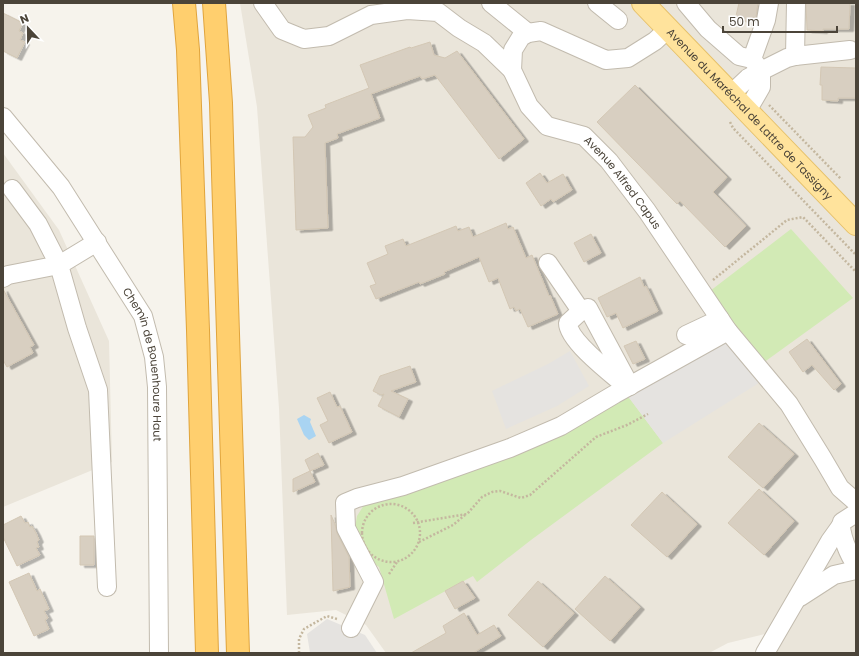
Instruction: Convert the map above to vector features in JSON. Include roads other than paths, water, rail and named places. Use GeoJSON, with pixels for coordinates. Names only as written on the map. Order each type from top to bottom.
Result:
{"type":"FeatureCollection","features":[{"type":"Feature","properties":{"kind":"highway"},"geometry":{"type":"LineString","coordinates":[[184,3],[188,50],[208,653]]}},
{"type":"Feature","properties":{"kind":"highway"},"geometry":{"type":"LineString","coordinates":[[214,3],[222,142],[238,653]]}},
{"type":"Feature","properties":{"kind":"main road","name":"Avenue du Maréchal de Lattre de Tassigny"},"geometry":{"type":"LineString","coordinates":[[643,3],[856,224]]}},
{"type":"Feature","properties":{"kind":"street"},"geometry":{"type":"LineString","coordinates":[[263,3],[282,30],[304,39],[329,36],[371,15],[407,10],[438,12],[459,28],[484,43],[512,70]]}},
{"type":"Feature","properties":{"kind":"street"},"geometry":{"type":"LineString","coordinates":[[491,3],[528,33],[541,31],[606,60],[628,58],[655,42],[668,29]]}},
{"type":"Feature","properties":{"kind":"street"},"geometry":{"type":"LineString","coordinates":[[597,3],[618,20]]}},
{"type":"Feature","properties":{"kind":"street"},"geometry":{"type":"LineString","coordinates":[[686,3],[708,29],[739,56],[756,65],[795,56],[850,50]]}},
{"type":"Feature","properties":{"kind":"street"},"geometry":{"type":"LineString","coordinates":[[739,102],[761,87],[756,65],[769,3]]}},
{"type":"Feature","properties":{"kind":"street"},"geometry":{"type":"LineString","coordinates":[[795,56],[796,3]]}},
{"type":"Feature","properties":{"kind":"street","name":"Avenue Alfred Capus"},"geometry":{"type":"LineString","coordinates":[[528,33],[522,37],[512,50],[512,70],[529,106],[547,126],[584,136],[609,161],[648,211],[724,325],[789,404],[840,488]]}},
{"type":"Feature","properties":{"kind":"street","name":"Chemin de Bouenhoure Haut"},"geometry":{"type":"LineString","coordinates":[[3,117],[61,187],[143,316],[154,357],[157,387],[159,653]]}},
{"type":"Feature","properties":{"kind":"street"},"geometry":{"type":"LineString","coordinates":[[12,190],[38,224],[59,265],[77,328],[98,390],[107,587]]}},
{"type":"Feature","properties":{"kind":"street"},"geometry":{"type":"LineString","coordinates":[[3,278],[8,275],[59,265],[97,242]]}},
{"type":"Feature","properties":{"kind":"street"},"geometry":{"type":"LineString","coordinates":[[548,263],[581,311]]}},
{"type":"Feature","properties":{"kind":"street"},"geometry":{"type":"LineString","coordinates":[[588,308],[629,387],[592,356],[568,328],[568,323],[581,311],[588,308]]}},
{"type":"Feature","properties":{"kind":"street"},"geometry":{"type":"LineString","coordinates":[[686,335],[724,325]]}},
{"type":"Feature","properties":{"kind":"street"},"geometry":{"type":"LineString","coordinates":[[352,626],[374,582],[346,528],[345,503],[357,498],[403,486],[510,448],[561,426],[629,387],[724,325]]}},
{"type":"Feature","properties":{"kind":"street"},"geometry":{"type":"LineString","coordinates":[[840,488],[856,502]]}},
{"type":"Feature","properties":{"kind":"street"},"geometry":{"type":"LineString","coordinates":[[840,488],[846,521],[850,557],[856,565]]}},
{"type":"Feature","properties":{"kind":"street"},"geometry":{"type":"LineString","coordinates":[[765,653],[830,541],[846,521]]}},
{"type":"Feature","properties":{"kind":"street"},"geometry":{"type":"LineString","coordinates":[[797,598],[834,575],[856,570]]}},
{"type":"Feature","properties":{"kind":"water"},"geometry":{"type":"Polygon","coordinates":[[[304,415],[311,419],[310,422],[316,436],[309,440],[304,435],[297,419],[304,415]]]}}]}
